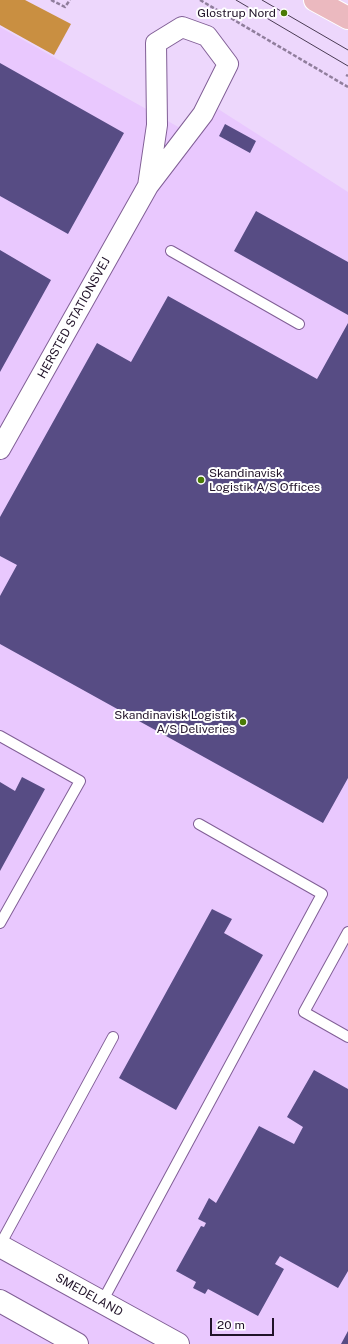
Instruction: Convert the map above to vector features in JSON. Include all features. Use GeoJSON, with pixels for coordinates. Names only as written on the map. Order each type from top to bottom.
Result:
{"type":"FeatureCollection","features":[{"type":"Feature","properties":{"kind":"main road"},"geometry":{"type":"LineString","coordinates":[[316,0],[348,18]]}},
{"type":"Feature","properties":{"kind":"street","name":"HERSTED STATIONSVEJ"},"geometry":{"type":"LineString","coordinates":[[0,449],[148,186],[203,114],[228,64],[208,36],[182,27],[156,43],[157,125],[148,186]]}},
{"type":"Feature","properties":{"kind":"street","name":"SMEDELAND"},"geometry":{"type":"LineString","coordinates":[[0,1246],[178,1344]]}},
{"type":"Feature","properties":{"kind":"street"},"geometry":{"type":"LineString","coordinates":[[0,1301],[76,1344]]}},
{"type":"Feature","properties":{"kind":"lane"},"geometry":{"type":"LineString","coordinates":[[171,251],[298,324]]}},
{"type":"Feature","properties":{"kind":"lane"},"geometry":{"type":"LineString","coordinates":[[0,736],[80,781],[0,923]]}},
{"type":"Feature","properties":{"kind":"lane"},"geometry":{"type":"LineString","coordinates":[[102,1302],[322,894],[199,824]]}},
{"type":"Feature","properties":{"kind":"lane"},"geometry":{"type":"LineString","coordinates":[[348,932],[304,1012],[348,1037]]}},
{"type":"Feature","properties":{"kind":"lane"},"geometry":{"type":"LineString","coordinates":[[0,1246],[113,1037]]}},
{"type":"Feature","properties":{"kind":"path"},"geometry":{"type":"LineString","coordinates":[[51,0],[65,7],[70,0]]}},
{"type":"Feature","properties":{"kind":"path"},"geometry":{"type":"LineString","coordinates":[[200,0],[348,87]]}},
{"type":"Feature","properties":{"kind":"shaded area"},"geometry":{"type":"Polygon","coordinates":[[[0,0],[25,0],[71,24],[54,55],[0,25],[0,0]]]}},
{"type":"Feature","properties":{"kind":"shaded area"},"geometry":{"type":"Polygon","coordinates":[[[0,27],[198,138],[215,107],[348,192],[348,1344],[0,1344],[0,27]]]}},
{"type":"Feature","properties":{"kind":"building"},"geometry":{"type":"Polygon","coordinates":[[[0,63],[124,133],[68,234],[0,196],[0,63]]]}},
{"type":"Feature","properties":{"kind":"building"},"geometry":{"type":"Polygon","coordinates":[[[225,124],[256,141],[250,153],[219,136],[225,124]]]}},
{"type":"Feature","properties":{"kind":"building"},"geometry":{"type":"Polygon","coordinates":[[[256,211],[348,262],[348,315],[234,251],[256,211]]]}},
{"type":"Feature","properties":{"kind":"building"},"geometry":{"type":"Polygon","coordinates":[[[0,250],[51,280],[0,372],[0,250]]]}},
{"type":"Feature","properties":{"kind":"building"},"geometry":{"type":"Polygon","coordinates":[[[168,296],[317,379],[348,323],[348,778],[323,823],[0,644],[0,596],[17,565],[0,556],[0,517],[97,343],[131,362],[168,296]]]}},
{"type":"Feature","properties":{"kind":"building"},"geometry":{"type":"Polygon","coordinates":[[[22,777],[45,789],[0,871],[0,782],[15,791],[22,777]]]}},
{"type":"Feature","properties":{"kind":"building"},"geometry":{"type":"Polygon","coordinates":[[[212,909],[232,919],[224,933],[263,955],[176,1110],[119,1078],[212,909]]]}},
{"type":"Feature","properties":{"kind":"building"},"geometry":{"type":"Polygon","coordinates":[[[314,1070],[348,1089],[348,1271],[338,1288],[280,1256],[275,1264],[284,1269],[258,1316],[208,1289],[205,1294],[193,1288],[196,1282],[176,1271],[201,1226],[204,1227],[206,1223],[198,1219],[209,1198],[216,1203],[259,1126],[294,1144],[303,1127],[287,1117],[314,1070]]]}},
{"type":"Feature","properties":{"kind":"building"},"geometry":{"type":"Polygon","coordinates":[[[348,1331],[348,1344],[341,1344],[348,1331]]]}},
{"type":"Feature","properties":{"kind":"tram line"},"geometry":{"type":"LineString","coordinates":[[236,0],[348,66]]}},
{"type":"Feature","properties":{"kind":"tram line"},"geometry":{"type":"LineString","coordinates":[[262,0],[348,50]]}},
{"type":"Feature","properties":{"kind":"place","name":"Glostrup Nord"},"geometry":{"type":"Point","coordinates":[284,13]}},
{"type":"Feature","properties":{"kind":"place","name":"Skandinavisk Logistik A/S Offices"},"geometry":{"type":"Point","coordinates":[201,480]}},
{"type":"Feature","properties":{"kind":"place","name":"Skandinavisk Logistik A/S Deliveries"},"geometry":{"type":"Point","coordinates":[243,722]}}]}
